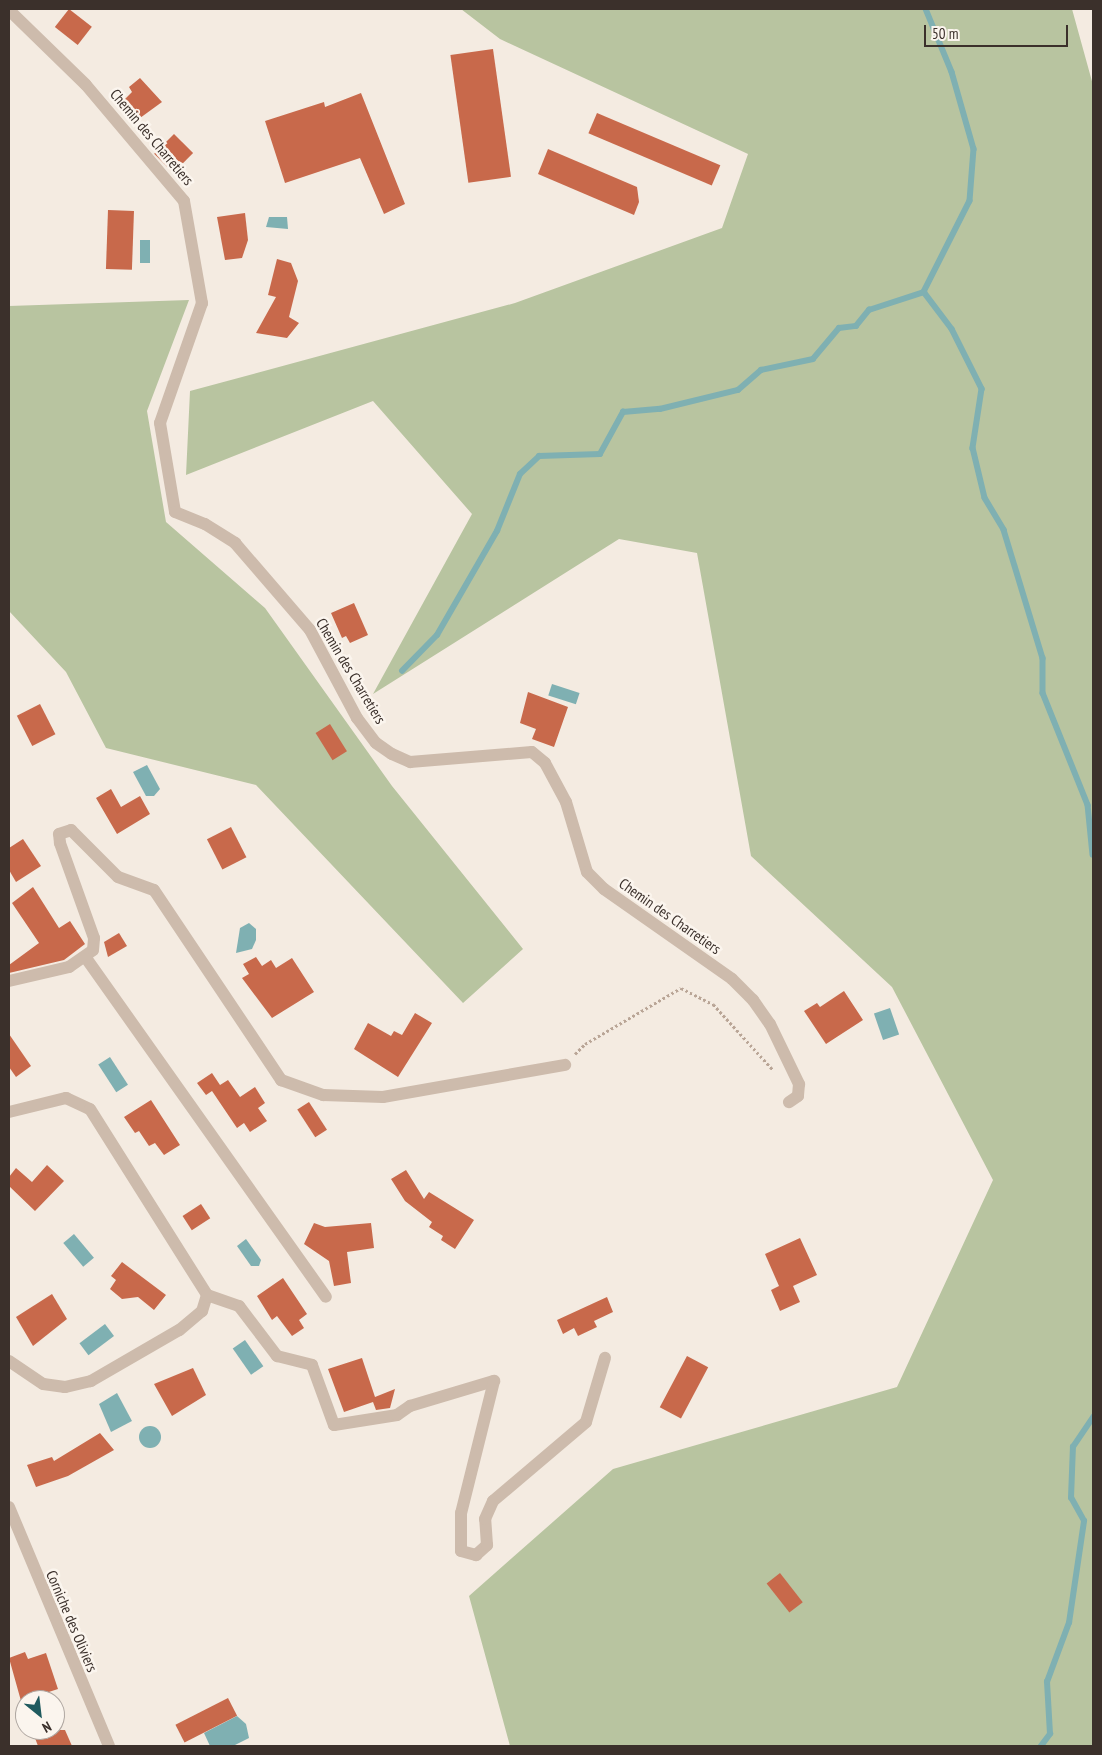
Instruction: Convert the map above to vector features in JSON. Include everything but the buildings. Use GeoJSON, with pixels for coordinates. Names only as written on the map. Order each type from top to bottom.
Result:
{"type":"FeatureCollection","features":[{"type":"Feature","properties":{"kind":"street","name":"Chemin des Charretiers"},"geometry":{"type":"LineString","coordinates":[[9,10],[86,85],[184,201],[202,303],[160,423],[167,486],[175,512],[205,524],[235,543],[310,630],[357,718],[376,743],[392,754],[410,762],[532,752],[545,763],[566,802],[587,872],[604,889],[732,979],[752,1000],[770,1024],[799,1084],[798,1096],[789,1102]]}},
{"type":"Feature","properties":{"kind":"street"},"geometry":{"type":"LineString","coordinates":[[9,982],[43,975],[86,958],[94,938],[60,843],[64,830],[71,830],[118,877],[154,890],[281,1080],[323,1095],[383,1097],[565,1065]]}},
{"type":"Feature","properties":{"kind":"street"},"geometry":{"type":"LineString","coordinates":[[86,958],[326,1297]]}},
{"type":"Feature","properties":{"kind":"street"},"geometry":{"type":"LineString","coordinates":[[9,1112],[66,1098],[90,1109],[203,1282],[207,1295],[202,1311],[179,1330],[91,1381],[65,1387],[43,1384],[9,1361]]}},
{"type":"Feature","properties":{"kind":"street"},"geometry":{"type":"LineString","coordinates":[[207,1295],[239,1306],[277,1356],[312,1365],[334,1425],[397,1415],[410,1406],[494,1381],[461,1513],[461,1551],[476,1555],[487,1545],[485,1520],[493,1501],[586,1422],[604,1358]]}},
{"type":"Feature","properties":{"kind":"street","name":"Corniche des Oliviers"},"geometry":{"type":"LineString","coordinates":[[9,1507],[108,1746]]}},
{"type":"Feature","properties":{"kind":"path"},"geometry":{"type":"LineString","coordinates":[[565,1065],[585,1044],[681,988],[698,993],[738,1026],[778,1075]]}},
{"type":"Feature","properties":{"kind":"green space"},"geometry":{"type":"Polygon","coordinates":[[[461,9],[1072,9],[1093,85],[1093,1746],[510,1746],[469,1596],[613,1469],[897,1387],[993,1180],[892,987],[751,856],[697,553],[619,539],[373,694],[472,514],[373,401],[186,475],[190,391],[515,303],[722,228],[748,154],[500,39],[461,9]]]}},
{"type":"Feature","properties":{"kind":"green space"},"geometry":{"type":"Polygon","coordinates":[[[189,300],[147,411],[166,522],[265,608],[392,786],[523,949],[463,1003],[256,785],[106,748],[66,672],[9,611],[9,306],[189,300]]]}},
{"type":"Feature","properties":{"kind":"water"},"geometry":{"type":"Polygon","coordinates":[[[269,217],[287,217],[288,229],[266,227],[269,217]]]}},
{"type":"Feature","properties":{"kind":"water"},"geometry":{"type":"Polygon","coordinates":[[[140,240],[150,240],[150,263],[140,263],[140,240]]]}},
{"type":"Feature","properties":{"kind":"water"},"geometry":{"type":"Polygon","coordinates":[[[552,684],[580,693],[576,704],[548,695],[552,684]]]}},
{"type":"Feature","properties":{"kind":"water"},"geometry":{"type":"Polygon","coordinates":[[[147,765],[160,789],[154,796],[146,796],[133,772],[147,765]]]}},
{"type":"Feature","properties":{"kind":"water"},"geometry":{"type":"Polygon","coordinates":[[[249,923],[256,929],[256,940],[252,949],[236,953],[240,928],[249,923]]]}},
{"type":"Feature","properties":{"kind":"water"},"geometry":{"type":"Polygon","coordinates":[[[890,1008],[899,1034],[883,1040],[874,1014],[890,1008]]]}},
{"type":"Feature","properties":{"kind":"water"},"geometry":{"type":"Polygon","coordinates":[[[110,1057],[128,1085],[116,1092],[98,1065],[110,1057]]]}},
{"type":"Feature","properties":{"kind":"water"},"geometry":{"type":"Polygon","coordinates":[[[74,1234],[94,1258],[83,1267],[63,1243],[74,1234]]]}},
{"type":"Feature","properties":{"kind":"water"},"geometry":{"type":"Polygon","coordinates":[[[246,1239],[261,1260],[259,1266],[251,1266],[237,1246],[246,1239]]]}},
{"type":"Feature","properties":{"kind":"water"},"geometry":{"type":"Polygon","coordinates":[[[105,1324],[114,1336],[88,1355],[79,1343],[105,1324]]]}},
{"type":"Feature","properties":{"kind":"water"},"geometry":{"type":"Polygon","coordinates":[[[245,1340],[263,1366],[251,1375],[233,1349],[245,1340]]]}},
{"type":"Feature","properties":{"kind":"water"},"geometry":{"type":"Polygon","coordinates":[[[117,1393],[132,1421],[111,1432],[99,1404],[117,1393]]]}},
{"type":"Feature","properties":{"kind":"water"},"geometry":{"type":"Polygon","coordinates":[[[150,1426],[158,1429],[161,1437],[158,1445],[150,1448],[142,1445],[139,1437],[142,1429],[150,1426]]]}},
{"type":"Feature","properties":{"kind":"water"},"geometry":{"type":"Polygon","coordinates":[[[237,1716],[246,1724],[249,1738],[233,1746],[210,1746],[204,1733],[237,1716]]]}},
{"type":"Feature","properties":{"kind":"waterway"},"geometry":{"type":"LineString","coordinates":[[926,9],[952,72],[974,149],[970,201],[924,292],[952,329],[982,389],[973,448],[985,498],[1004,530],[1043,658],[1043,693],[1088,805],[1093,855]]}},
{"type":"Feature","properties":{"kind":"waterway"},"geometry":{"type":"LineString","coordinates":[[402,671],[437,635],[497,531],[520,474],[539,456],[600,454],[623,412],[660,409],[738,390],[761,370],[813,359],[839,328],[856,326],[869,310],[924,292]]}},
{"type":"Feature","properties":{"kind":"waterway"},"geometry":{"type":"LineString","coordinates":[[1041,1746],[1050,1734],[1047,1682],[1069,1623],[1084,1521],[1071,1498],[1073,1447],[1093,1417]]}}]}
